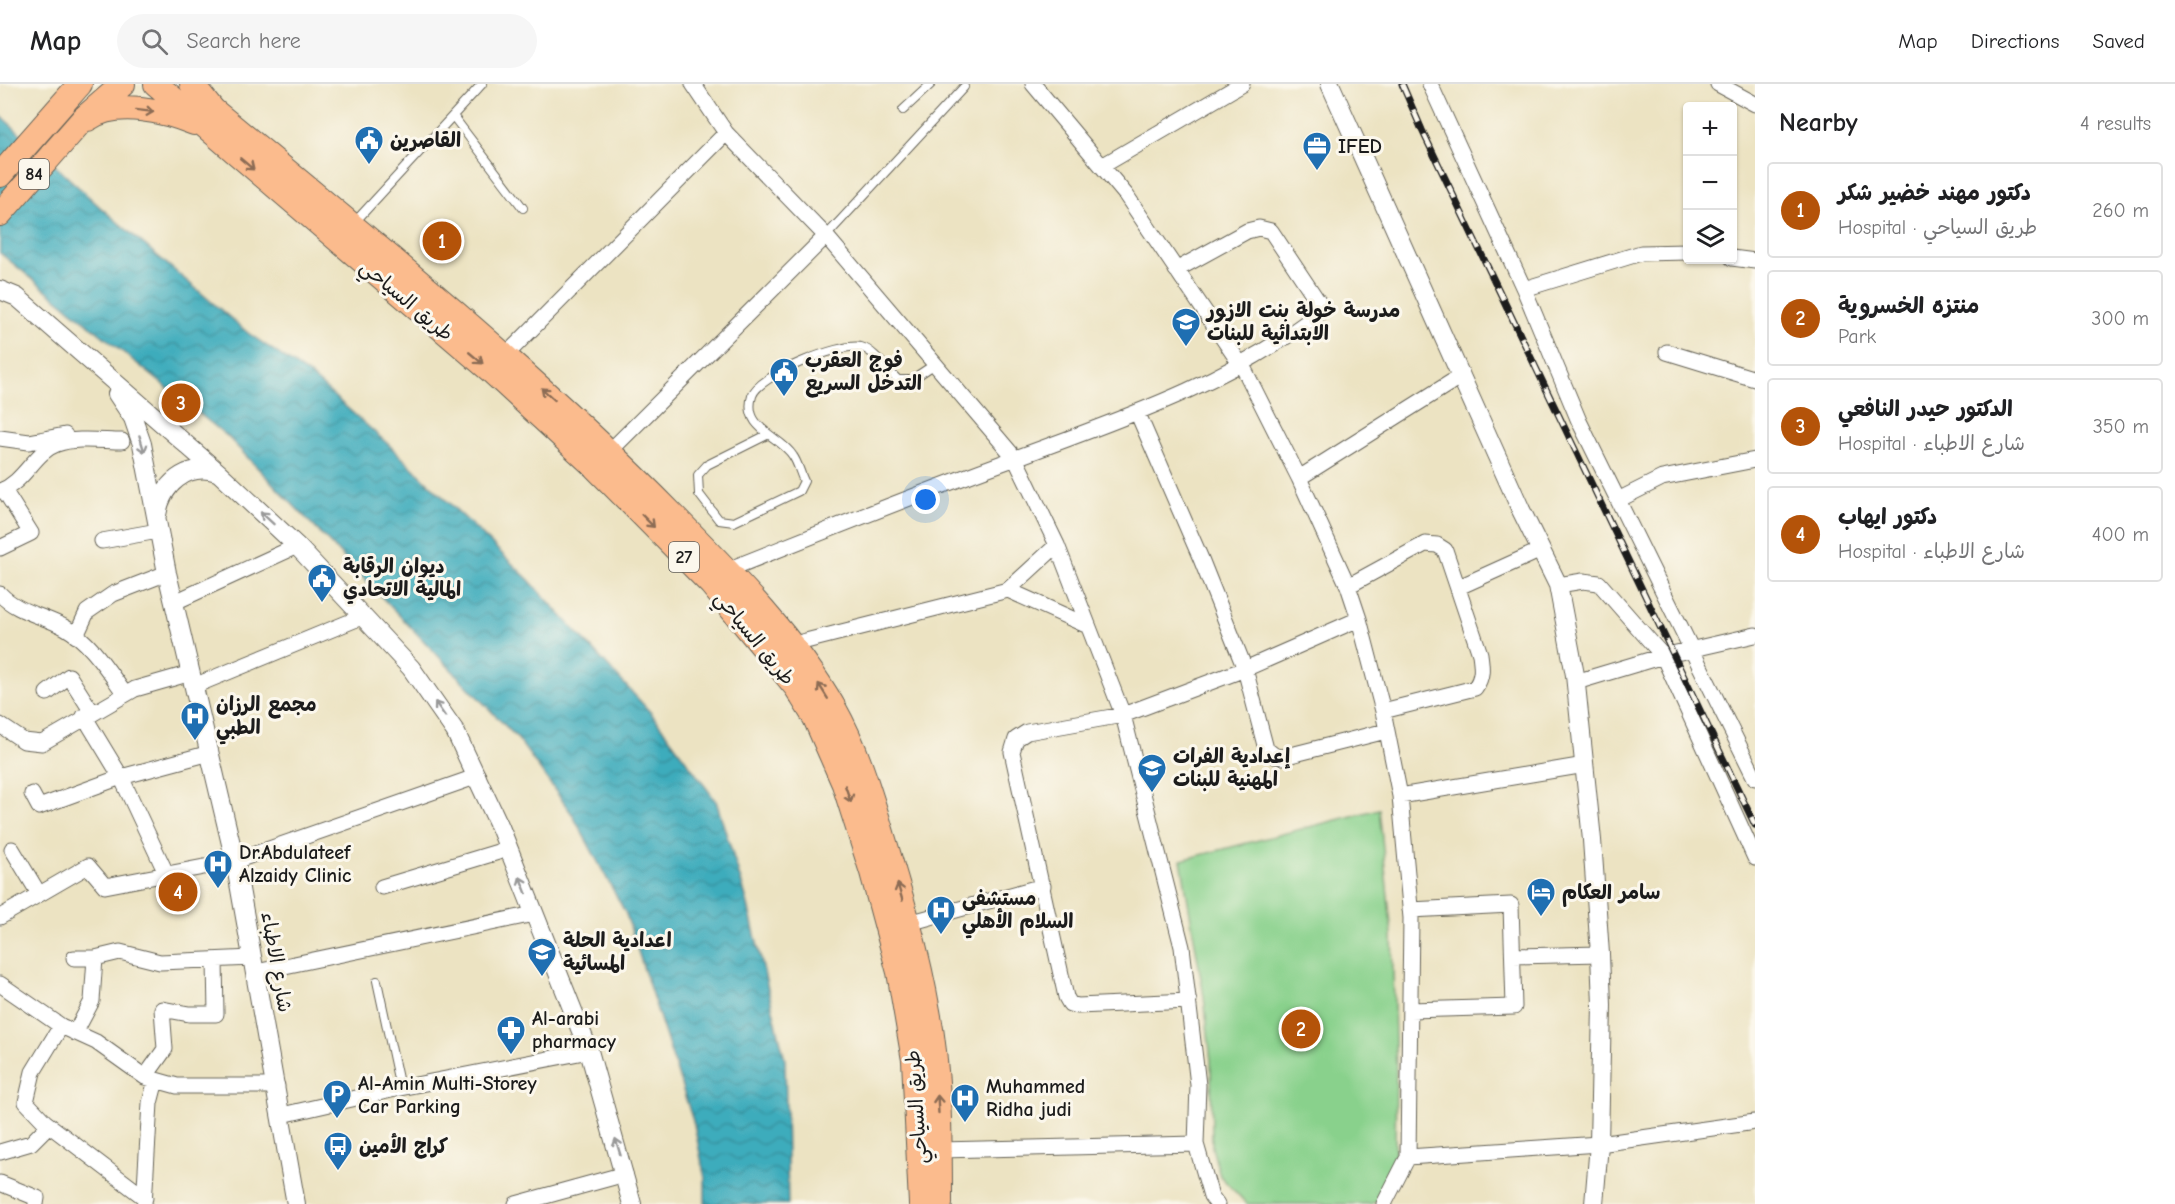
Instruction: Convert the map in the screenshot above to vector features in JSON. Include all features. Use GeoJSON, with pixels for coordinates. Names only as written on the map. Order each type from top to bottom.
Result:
{"type":"FeatureCollection","features":[{"type":"Feature","properties":{"kind":"main road","name":"84"},"geometry":{"type":"LineString","coordinates":[[0,175],[80,84]]}},
{"type":"Feature","properties":{"kind":"main road","name":"84"},"geometry":{"type":"LineString","coordinates":[[0,214],[70,133],[123,84]]}},
{"type":"Feature","properties":{"kind":"main road","name":"طريق السياحي"},"geometry":{"type":"LineString","coordinates":[[156,84],[491,371],[560,420],[610,451],[626,483],[832,728]]}},
{"type":"Feature","properties":{"kind":"main road","name":"طريق السياحي"},"geometry":{"type":"LineString","coordinates":[[192,84],[213,110],[506,355],[560,420],[626,483],[726,570],[790,645],[813,676],[844,755],[908,1016],[917,1105],[921,1204]]}},
{"type":"Feature","properties":{"kind":"main road"},"geometry":{"type":"LineString","coordinates":[[70,133],[92,116],[108,110],[129,109],[183,119],[213,135]]}},
{"type":"Feature","properties":{"kind":"main road","name":"طريق السياحي"},"geometry":{"type":"LineString","coordinates":[[844,755],[865,776],[909,923],[930,1024],[940,1150],[940,1204]]}},
{"type":"Feature","properties":{"kind":"street"},"geometry":{"type":"LineString","coordinates":[[693,84],[726,133],[826,236],[1015,458],[1057,544],[1123,715],[1182,948],[1198,1085],[1196,1144],[1209,1202]]}},
{"type":"Feature","properties":{"kind":"street"},"geometry":{"type":"LineString","coordinates":[[1033,84],[1102,166],[1241,364],[1299,478],[1348,586],[1359,619],[1383,711],[1400,796],[1410,910],[1408,1157],[1384,1204]]}},
{"type":"Feature","properties":{"kind":"street"},"geometry":{"type":"LineString","coordinates":[[1102,166],[1242,84]]}},
{"type":"Feature","properties":{"kind":"street"},"geometry":{"type":"LineString","coordinates":[[1330,84],[1558,585],[1576,682],[1600,954],[1602,1005],[1599,1144],[1594,1204]]}},
{"type":"Feature","properties":{"kind":"street"},"geometry":{"type":"LineString","coordinates":[[1430,84],[1524,289],[1579,421],[1755,778]]}},
{"type":"Feature","properties":{"kind":"street"},"geometry":{"type":"LineString","coordinates":[[1718,84],[1741,90],[1755,104]]}},
{"type":"Feature","properties":{"kind":"street"},"geometry":{"type":"LineString","coordinates":[[506,355],[726,133]]}},
{"type":"Feature","properties":{"kind":"street"},"geometry":{"type":"LineString","coordinates":[[726,570],[1015,458],[1138,414],[1241,364],[1319,313],[1319,303],[1271,231],[1259,228],[1247,231],[1176,270]]}},
{"type":"Feature","properties":{"kind":"street"},"geometry":{"type":"LineString","coordinates":[[610,451],[826,236]]}},
{"type":"Feature","properties":{"kind":"street"},"geometry":{"type":"LineString","coordinates":[[1524,289],[1641,254],[1683,252]]}},
{"type":"Feature","properties":{"kind":"street"},"geometry":{"type":"LineString","coordinates":[[1737,259],[1755,261]]}},
{"type":"Feature","properties":{"kind":"street"},"geometry":{"type":"LineString","coordinates":[[0,290],[17,297],[219,473],[297,546],[411,668],[456,731],[478,776],[589,1051],[632,1204]]}},
{"type":"Feature","properties":{"kind":"street"},"geometry":{"type":"LineString","coordinates":[[1667,352],[1755,379]]}},
{"type":"Feature","properties":{"kind":"street","name":"شارع الاطباء"},"geometry":{"type":"LineString","coordinates":[[90,360],[133,418],[149,472],[167,573],[235,861],[277,1086],[296,1204]]}},
{"type":"Feature","properties":{"kind":"street"},"geometry":{"type":"LineString","coordinates":[[1299,478],[1461,376]]}},
{"type":"Feature","properties":{"kind":"street"},"geometry":{"type":"LineString","coordinates":[[1138,414],[1245,669],[1266,749],[1275,756],[1283,757],[1386,730]]}},
{"type":"Feature","properties":{"kind":"street"},"geometry":{"type":"LineString","coordinates":[[0,438],[29,442],[56,436],[87,435],[93,441]]}},
{"type":"Feature","properties":{"kind":"street"},"geometry":{"type":"LineString","coordinates":[[0,548],[31,533],[2,490],[16,484],[33,463],[55,444],[122,441]]}},
{"type":"Feature","properties":{"kind":"street"},"geometry":{"type":"LineString","coordinates":[[1618,501],[1662,478],[1755,460]]}},
{"type":"Feature","properties":{"kind":"street"},"geometry":{"type":"LineString","coordinates":[[102,541],[158,525],[162,497],[170,485],[183,474],[205,468],[219,473]]}},
{"type":"Feature","properties":{"kind":"street"},"geometry":{"type":"LineString","coordinates":[[790,645],[1008,590],[1057,544]]}},
{"type":"Feature","properties":{"kind":"street"},"geometry":{"type":"LineString","coordinates":[[1348,586],[1425,544],[1437,544],[1445,550],[1480,654],[1482,668],[1480,681],[1475,688],[1383,711]]}},
{"type":"Feature","properties":{"kind":"street"},"geometry":{"type":"LineString","coordinates":[[175,602],[297,546]]}},
{"type":"Feature","properties":{"kind":"street"},"geometry":{"type":"LineString","coordinates":[[1459,587],[1541,550]]}},
{"type":"Feature","properties":{"kind":"street"},"geometry":{"type":"LineString","coordinates":[[76,636],[87,612],[113,594],[167,573]]}},
{"type":"Feature","properties":{"kind":"street"},"geometry":{"type":"LineString","coordinates":[[1558,585],[1583,581],[1599,583],[1663,656],[1755,858]]}},
{"type":"Feature","properties":{"kind":"street"},"geometry":{"type":"LineString","coordinates":[[1008,590],[1088,626]]}},
{"type":"Feature","properties":{"kind":"street"},"geometry":{"type":"LineString","coordinates":[[0,594],[11,606],[67,628],[96,654],[125,694]]}},
{"type":"Feature","properties":{"kind":"street"},"geometry":{"type":"LineString","coordinates":[[0,722],[24,741],[42,743],[125,694],[193,680],[364,616]]}},
{"type":"Feature","properties":{"kind":"street"},"geometry":{"type":"LineString","coordinates":[[1189,1001],[1078,1006],[1070,1004],[1066,997],[1012,752],[1016,739],[1027,732],[1123,715],[1245,669],[1359,619]]}},
{"type":"Feature","properties":{"kind":"street"},"geometry":{"type":"LineString","coordinates":[[1576,682],[1663,656],[1755,635]]}},
{"type":"Feature","properties":{"kind":"street"},"geometry":{"type":"LineString","coordinates":[[46,693],[69,676],[121,777],[166,873]]}},
{"type":"Feature","properties":{"kind":"street"},"geometry":{"type":"LineString","coordinates":[[32,794],[39,807],[121,777],[210,753]]}},
{"type":"Feature","properties":{"kind":"street"},"geometry":{"type":"LineString","coordinates":[[1400,796],[1585,765]]}},
{"type":"Feature","properties":{"kind":"street"},"geometry":{"type":"LineString","coordinates":[[0,917],[88,866],[105,886],[235,861],[478,776]]}},
{"type":"Feature","properties":{"kind":"street"},"geometry":{"type":"LineString","coordinates":[[12,849],[39,894]]}},
{"type":"Feature","properties":{"kind":"street"},"geometry":{"type":"LineString","coordinates":[[382,887],[508,849]]}},
{"type":"Feature","properties":{"kind":"street"},"geometry":{"type":"LineString","coordinates":[[909,923],[1043,886]]}},
{"type":"Feature","properties":{"kind":"street"},"geometry":{"type":"LineString","coordinates":[[1410,910],[1511,905],[1514,1007],[1410,1010]]}},
{"type":"Feature","properties":{"kind":"street"},"geometry":{"type":"LineString","coordinates":[[74,958],[96,958],[120,952],[160,962],[215,961],[254,965],[534,914]]}},
{"type":"Feature","properties":{"kind":"street"},"geometry":{"type":"LineString","coordinates":[[1513,956],[1600,954]]}},
{"type":"Feature","properties":{"kind":"street"},"geometry":{"type":"LineString","coordinates":[[75,1033],[92,1001],[96,958]]}},
{"type":"Feature","properties":{"kind":"street"},"geometry":{"type":"LineString","coordinates":[[145,1201],[151,1079],[165,1049],[162,1009],[189,1014],[216,1014],[215,961]]}},
{"type":"Feature","properties":{"kind":"street"},"geometry":{"type":"LineString","coordinates":[[0,984],[61,1026],[96,1042],[151,1079],[177,1086],[277,1086]]}},
{"type":"Feature","properties":{"kind":"street"},"geometry":{"type":"LineString","coordinates":[[61,1026],[33,1072],[26,1102],[49,1125],[145,1201]]}},
{"type":"Feature","properties":{"kind":"street"},"geometry":{"type":"LineString","coordinates":[[282,1115],[400,1088],[589,1051]]}},
{"type":"Feature","properties":{"kind":"street"},"geometry":{"type":"LineString","coordinates":[[1408,1157],[1599,1144],[1755,1122]]}},
{"type":"Feature","properties":{"kind":"street"},"geometry":{"type":"LineString","coordinates":[[0,1152],[32,1143],[49,1125]]}},
{"type":"Feature","properties":{"kind":"street"},"geometry":{"type":"LineString","coordinates":[[940,1150],[1196,1144]]}},
{"type":"Feature","properties":{"kind":"street"},"geometry":{"type":"LineString","coordinates":[[516,1204],[625,1174]]}},
{"type":"Feature","properties":{"kind":"street"},"geometry":{"type":"LineString","coordinates":[[0,1183],[37,1198],[36,1204]]}},
{"type":"Feature","properties":{"kind":"lane"},"geometry":{"type":"LineString","coordinates":[[352,225],[482,84]]}},
{"type":"Feature","properties":{"kind":"lane"},"geometry":{"type":"LineString","coordinates":[[903,110],[931,84]]}},
{"type":"Feature","properties":{"kind":"lane"},"geometry":{"type":"LineString","coordinates":[[826,236],[964,87]]}},
{"type":"Feature","properties":{"kind":"lane"},"geometry":{"type":"LineString","coordinates":[[453,116],[523,208]]}},
{"type":"Feature","properties":{"kind":"lane"},"geometry":{"type":"LineString","coordinates":[[767,435],[707,465],[698,475],[699,494],[719,520],[734,522],[799,491],[804,481],[792,454],[761,430],[753,413],[752,395],[760,384],[829,350],[850,345],[864,348],[898,380],[911,380],[935,364]]}},
{"type":"Feature","properties":{"kind":"lane"},"geometry":{"type":"LineString","coordinates":[[377,981],[400,1088]]}},
{"type":"Feature","properties":{"kind":"green space"},"geometry":{"type":"Polygon","coordinates":[[[1379,809],[1392,935],[1396,1071],[1395,1158],[1378,1200],[1371,1204],[1247,1204],[1220,1176],[1212,1148],[1211,1061],[1204,997],[1181,860],[1379,809]]]}},
{"type":"Feature","properties":{"kind":"water"},"geometry":{"type":"Polygon","coordinates":[[[0,115],[100,207],[248,333],[311,376],[389,445],[529,580],[651,713],[716,801],[746,897],[785,1060],[788,1204],[705,1204],[705,1178],[694,1124],[626,914],[572,814],[518,739],[227,436],[0,253],[0,115]]]}},
{"type":"Feature","properties":{"kind":"railway"},"geometry":{"type":"LineString","coordinates":[[1402,84],[1755,825]]}},
{"type":"Feature","properties":{"kind":"place","name":"القاصرين"},"geometry":{"type":"Point","coordinates":[369,166]}},
{"type":"Feature","properties":{"kind":"place","name":"IFED"},"geometry":{"type":"Point","coordinates":[1317,172]}},
{"type":"Feature","properties":{"kind":"place","name":"دكتور مهند خضير شكر"},"geometry":{"type":"Point","coordinates":[442,241]}},
{"type":"Feature","properties":{"kind":"place","name":"مدرسة خولة بنت الازور الابتدائية للبنات"},"geometry":{"type":"Point","coordinates":[1186,348]}},
{"type":"Feature","properties":{"kind":"place","name":"فوج العقرب التدخل السريع"},"geometry":{"type":"Point","coordinates":[784,398]}},
{"type":"Feature","properties":{"kind":"place","name":"الدكتور حيدر النافعي"},"geometry":{"type":"Point","coordinates":[181,403]}},
{"type":"Feature","properties":{"kind":"place","name":"ديوان الرقابة المالية الاتحادي"},"geometry":{"type":"Point","coordinates":[322,604]}},
{"type":"Feature","properties":{"kind":"place","name":"مجمع الرزان الطبي"},"geometry":{"type":"Point","coordinates":[195,742]}},
{"type":"Feature","properties":{"kind":"place","name":"إعدادية الفرات المهنية للبنات"},"geometry":{"type":"Point","coordinates":[1152,794]}},
{"type":"Feature","properties":{"kind":"place","name":"Dr.Abdulateef Alzaidy Clinic"},"geometry":{"type":"Point","coordinates":[218,890]}},
{"type":"Feature","properties":{"kind":"place","name":"دكتور ايهاب"},"geometry":{"type":"Point","coordinates":[178,892]}},
{"type":"Feature","properties":{"kind":"place","name":"سامر العكام"},"geometry":{"type":"Point","coordinates":[1541,918]}},
{"type":"Feature","properties":{"kind":"place","name":"مستشفى السلام الأهلي"},"geometry":{"type":"Point","coordinates":[941,936]}},
{"type":"Feature","properties":{"kind":"place","name":"اعدادية الحلة المسائية"},"geometry":{"type":"Point","coordinates":[542,978]}},
{"type":"Feature","properties":{"kind":"place","name":"منتزه الخسروية"},"geometry":{"type":"Point","coordinates":[1301,1029]}},
{"type":"Feature","properties":{"kind":"place","name":"Al-arabi pharmacy"},"geometry":{"type":"Point","coordinates":[511,1056]}},
{"type":"Feature","properties":{"kind":"place","name":"Al-Amin Multi-Storey Car Parking"},"geometry":{"type":"Point","coordinates":[337,1120]}},
{"type":"Feature","properties":{"kind":"place","name":"Muhammed Ridha judi"},"geometry":{"type":"Point","coordinates":[965,1124]}},
{"type":"Feature","properties":{"kind":"place","name":"كراج الأمين"},"geometry":{"type":"Point","coordinates":[338,1172]}}]}
